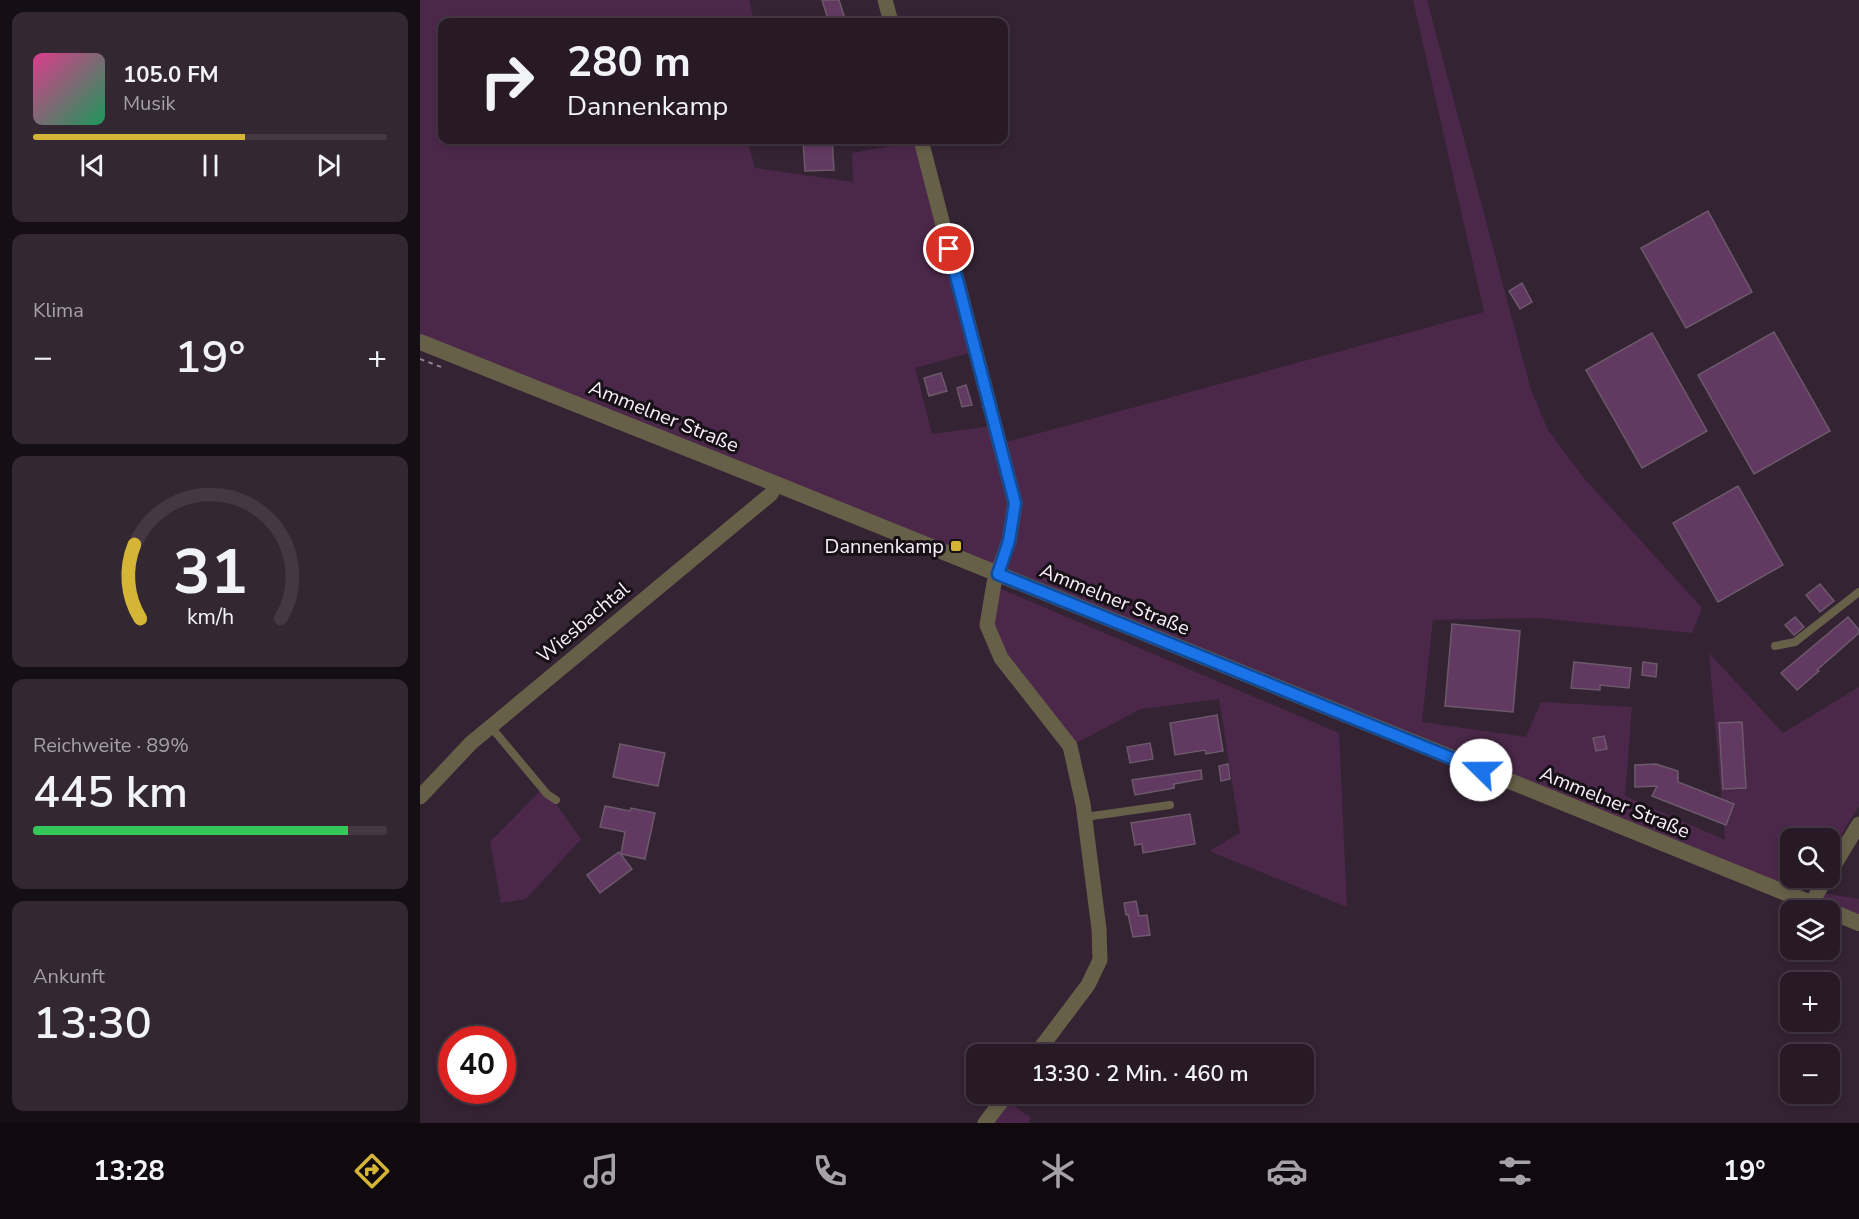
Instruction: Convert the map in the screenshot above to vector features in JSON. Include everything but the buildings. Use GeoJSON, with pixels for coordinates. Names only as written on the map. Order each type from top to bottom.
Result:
{"type":"FeatureCollection","features":[{"type":"Feature","properties":{"kind":"street"},"geometry":{"type":"LineString","coordinates":[[885,0],[890,18]]}},
{"type":"Feature","properties":{"kind":"street"},"geometry":{"type":"LineString","coordinates":[[922,144],[1015,503],[1009,541],[994,584],[987,625],[1001,658],[1070,746],[1085,817],[1099,929],[1100,960],[1088,984],[1043,1044]]}},
{"type":"Feature","properties":{"kind":"street","name":"Ammelner Straße"},"geometry":{"type":"LineString","coordinates":[[420,342],[776,483],[1802,900]]}},
{"type":"Feature","properties":{"kind":"street","name":"Wiesbachtal"},"geometry":{"type":"LineString","coordinates":[[420,797],[471,743],[771,494],[776,483]]}},
{"type":"Feature","properties":{"kind":"street"},"geometry":{"type":"LineString","coordinates":[[1840,855],[1859,824]]}},
{"type":"Feature","properties":{"kind":"street","name":"Ammelner Straße"},"geometry":{"type":"LineString","coordinates":[[1840,915],[1859,923]]}},
{"type":"Feature","properties":{"kind":"street"},"geometry":{"type":"LineString","coordinates":[[985,1123],[999,1104]]}},
{"type":"Feature","properties":{"kind":"lane"},"geometry":{"type":"LineString","coordinates":[[1775,646],[1796,642],[1859,592]]}},
{"type":"Feature","properties":{"kind":"lane"},"geometry":{"type":"LineString","coordinates":[[491,726],[547,794],[556,800]]}},
{"type":"Feature","properties":{"kind":"lane"},"geometry":{"type":"LineString","coordinates":[[1085,817],[1170,805]]}},
{"type":"Feature","properties":{"kind":"shaded area"},"geometry":{"type":"Polygon","coordinates":[[[420,0],[749,0],[753,18],[438,18],[438,144],[748,144],[755,168],[853,182],[852,153],[902,144],[919,144],[973,352],[915,368],[932,434],[992,426],[1003,443],[1484,312],[1413,0],[1427,0],[1531,390],[1548,430],[1583,477],[1702,608],[1692,633],[1538,618],[1433,620],[1422,722],[1526,737],[1541,702],[1632,707],[1625,796],[1725,840],[1709,653],[1783,733],[1859,687],[1859,806],[1840,837],[1840,828],[1780,828],[1780,882],[420,343],[420,0]]]}},
{"type":"Feature","properties":{"kind":"shaded area"},"geometry":{"type":"Polygon","coordinates":[[[994,586],[1339,733],[1347,907],[1209,851],[1240,833],[1219,699],[1141,709],[1072,745],[1003,657],[988,624],[994,586]]]}},
{"type":"Feature","properties":{"kind":"shaded area"},"geometry":{"type":"Polygon","coordinates":[[[541,790],[546,790],[581,839],[526,899],[501,903],[490,842],[541,790]]]}},
{"type":"Feature","properties":{"kind":"shaded area"},"geometry":{"type":"Polygon","coordinates":[[[1822,893],[1859,899],[1859,919],[1840,912],[1840,900],[1818,900],[1822,893]]]}},
{"type":"Feature","properties":{"kind":"shaded area"},"geometry":{"type":"Polygon","coordinates":[[[1005,1104],[1011,1104],[1031,1118],[1028,1123],[990,1123],[1005,1104]]]}},
{"type":"Feature","properties":{"kind":"place","name":"Dannenkamp"},"geometry":{"type":"Point","coordinates":[956,546]}},
{"type":"Feature","properties":{"kind":"route"},"geometry":{"type":"LineString","coordinates":[[949,249],[1015,503],[1009,541],[998,574],[1481,770]]}}]}
